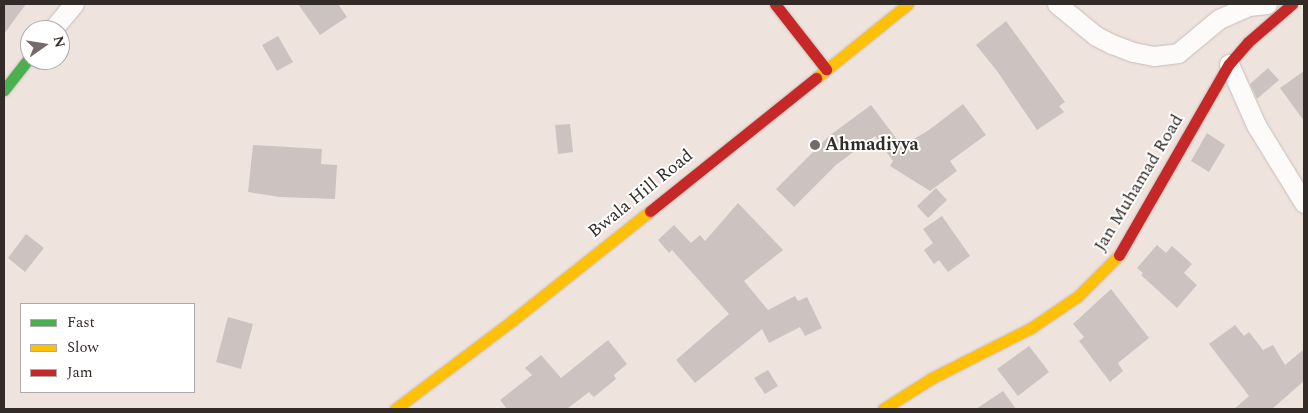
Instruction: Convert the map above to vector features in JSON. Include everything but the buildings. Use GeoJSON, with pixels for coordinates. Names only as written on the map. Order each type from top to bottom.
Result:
{"type":"FeatureCollection","features":[{"type":"Feature","properties":{"kind":"street"},"geometry":{"type":"LineString","coordinates":[[60,20],[74,4]]}},
{"type":"Feature","properties":{"kind":"street"},"geometry":{"type":"LineString","coordinates":[[775,4],[826,69]]}},
{"type":"Feature","properties":{"kind":"street","name":"Bwala Hill Road"},"geometry":{"type":"LineString","coordinates":[[395,409],[513,320],[908,4]]}},
{"type":"Feature","properties":{"kind":"street"},"geometry":{"type":"LineString","coordinates":[[1057,4],[1104,40],[1133,52],[1154,56],[1178,53],[1219,19],[1248,6],[1267,4]]}},
{"type":"Feature","properties":{"kind":"street","name":"Jan Muhamad Road"},"geometry":{"type":"LineString","coordinates":[[883,409],[932,378],[1031,328],[1078,296],[1117,258],[1229,64],[1248,42],[1292,4]]}},
{"type":"Feature","properties":{"kind":"street"},"geometry":{"type":"LineString","coordinates":[[1229,64],[1256,125],[1304,203]]}},
{"type":"Feature","properties":{"kind":"street"},"geometry":{"type":"LineString","coordinates":[[4,90],[20,70]]}},
{"type":"Feature","properties":{"kind":"traffic: fast"},"geometry":{"type":"LineString","coordinates":[[4,90],[20,70]]}},
{"type":"Feature","properties":{"kind":"traffic: slow"},"geometry":{"type":"LineString","coordinates":[[816,78],[908,4]]}},
{"type":"Feature","properties":{"kind":"traffic: slow"},"geometry":{"type":"LineString","coordinates":[[395,409],[513,320],[650,211]]}},
{"type":"Feature","properties":{"kind":"traffic: slow"},"geometry":{"type":"LineString","coordinates":[[883,409],[932,378],[1031,328],[1078,296],[1119,255]]}},
{"type":"Feature","properties":{"kind":"traffic: jam"},"geometry":{"type":"LineString","coordinates":[[775,4],[826,69]]}},
{"type":"Feature","properties":{"kind":"traffic: jam"},"geometry":{"type":"LineString","coordinates":[[1119,255],[1229,64],[1248,42],[1292,4]]}},
{"type":"Feature","properties":{"kind":"traffic: jam"},"geometry":{"type":"LineString","coordinates":[[650,211],[816,78]]}},
{"type":"Feature","properties":{"kind":"place","name":"Ahmadiyya"},"geometry":{"type":"Point","coordinates":[815,145]}}]}
